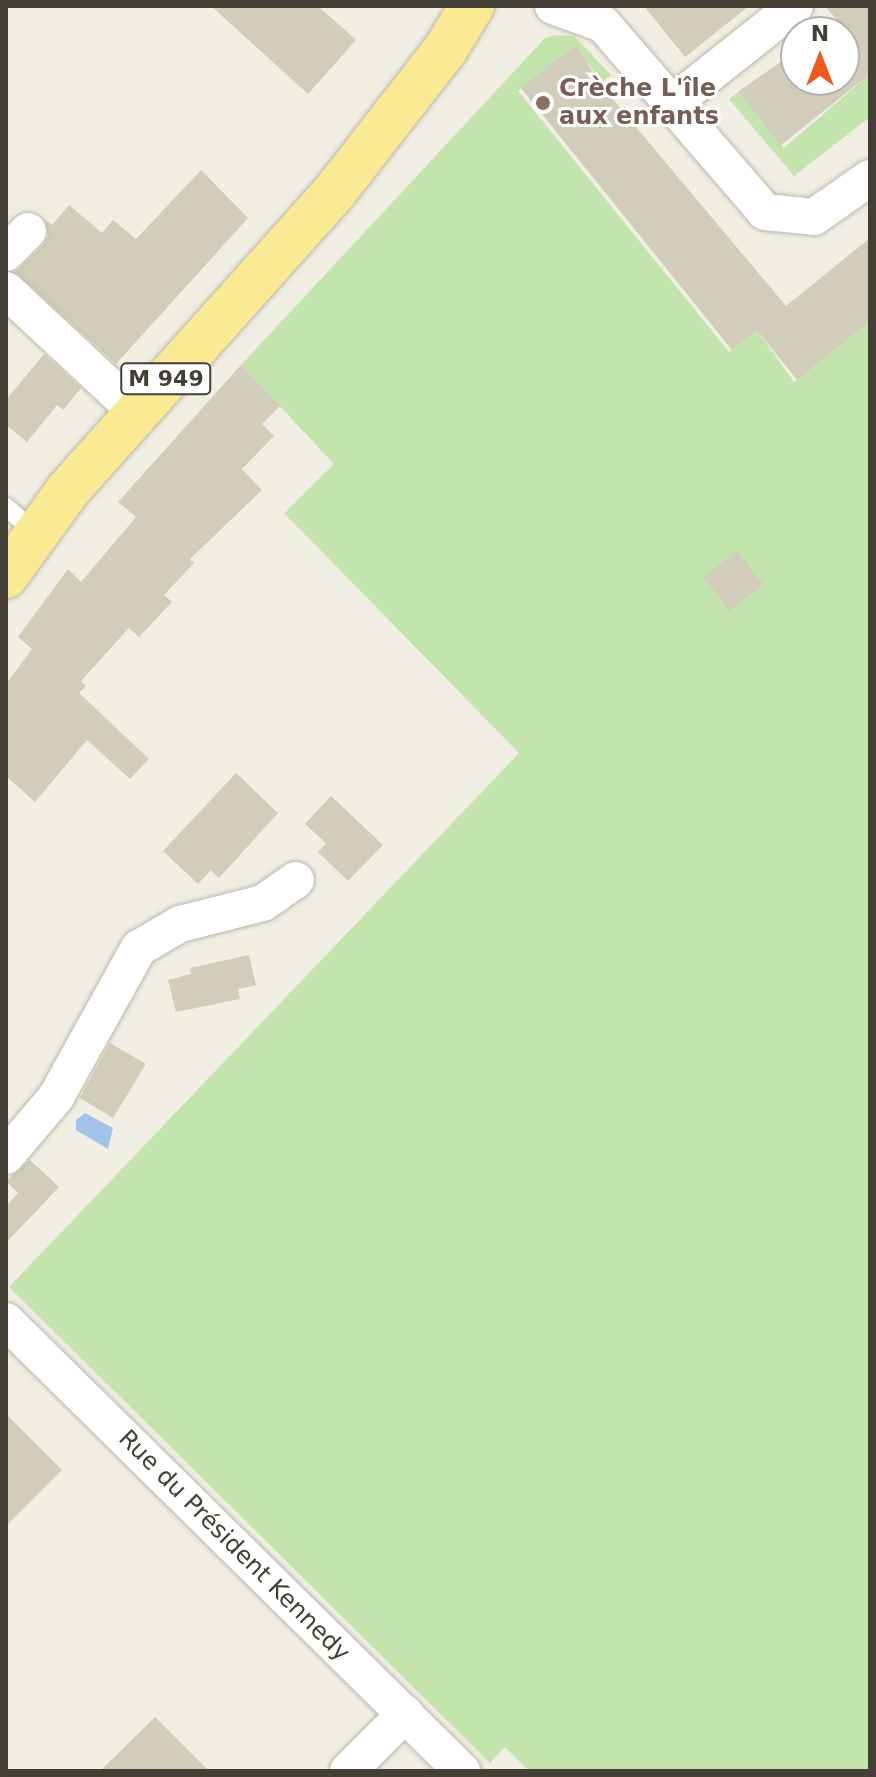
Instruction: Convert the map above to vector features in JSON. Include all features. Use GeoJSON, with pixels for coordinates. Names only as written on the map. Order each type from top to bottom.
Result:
{"type":"FeatureCollection","features":[{"type":"Feature","properties":{"kind":"main road","name":"M 949"},"geometry":{"type":"LineString","coordinates":[[6,576],[21,520],[137,412],[336,190],[445,50],[472,6]]}},
{"type":"Feature","properties":{"kind":"main road","name":"M 949"},"geometry":{"type":"LineString","coordinates":[[336,190],[466,64],[500,6]]}},
{"type":"Feature","properties":{"kind":"street"},"geometry":{"type":"LineString","coordinates":[[553,6],[603,24],[674,102],[765,212],[814,217],[870,178]]}},
{"type":"Feature","properties":{"kind":"street"},"geometry":{"type":"LineString","coordinates":[[674,102],[795,6]]}},
{"type":"Feature","properties":{"kind":"street"},"geometry":{"type":"LineString","coordinates":[[6,290],[137,412]]}},
{"type":"Feature","properties":{"kind":"street"},"geometry":{"type":"LineString","coordinates":[[6,1156],[56,1097],[139,948],[180,924],[263,903],[296,880]]}},
{"type":"Feature","properties":{"kind":"street","name":"Rue du Président Kennedy"},"geometry":{"type":"LineString","coordinates":[[6,1321],[462,1771]]}},
{"type":"Feature","properties":{"kind":"street"},"geometry":{"type":"LineString","coordinates":[[348,1771],[405,1714]]}},
{"type":"Feature","properties":{"kind":"green space"},"geometry":{"type":"Polygon","coordinates":[[[574,36],[611,75],[602,83],[575,46],[518,91],[729,352],[757,330],[794,382],[870,321],[870,1771],[529,1771],[505,1747],[490,1763],[9,1287],[519,753],[284,513],[334,464],[241,365],[545,38],[574,36]]]}},
{"type":"Feature","properties":{"kind":"green space"},"geometry":{"type":"Polygon","coordinates":[[[870,74],[870,117],[794,176],[729,99],[738,92],[784,148],[844,96],[860,96],[860,83],[870,74]]]}},
{"type":"Feature","properties":{"kind":"water"},"geometry":{"type":"Polygon","coordinates":[[[85,1113],[113,1128],[108,1149],[76,1130],[76,1120],[85,1113]]]}},
{"type":"Feature","properties":{"kind":"building"},"geometry":{"type":"Polygon","coordinates":[[[211,6],[318,6],[356,40],[308,94],[211,6]]]}},
{"type":"Feature","properties":{"kind":"building"},"geometry":{"type":"Polygon","coordinates":[[[644,6],[749,6],[685,57],[644,6]]]}},
{"type":"Feature","properties":{"kind":"building"},"geometry":{"type":"Polygon","coordinates":[[[825,6],[870,6],[870,74],[860,82],[860,16],[833,16],[825,6]]]}},
{"type":"Feature","properties":{"kind":"building"},"geometry":{"type":"Polygon","coordinates":[[[576,45],[600,84],[786,306],[870,238],[870,321],[797,380],[757,330],[732,350],[521,88],[576,45]]]}},
{"type":"Feature","properties":{"kind":"building"},"geometry":{"type":"Polygon","coordinates":[[[780,62],[780,96],[842,96],[781,145],[738,92],[780,62]]]}},
{"type":"Feature","properties":{"kind":"building"},"geometry":{"type":"Polygon","coordinates":[[[201,170],[248,218],[116,364],[15,272],[43,245],[48,236],[45,220],[52,225],[69,205],[102,233],[113,220],[136,239],[201,170]]]}},
{"type":"Feature","properties":{"kind":"building"},"geometry":{"type":"Polygon","coordinates":[[[44,354],[81,388],[63,410],[57,405],[27,442],[6,425],[6,400],[44,354]]]}},
{"type":"Feature","properties":{"kind":"building"},"geometry":{"type":"Polygon","coordinates":[[[241,365],[280,406],[262,424],[274,436],[242,469],[262,490],[190,559],[194,563],[164,595],[172,602],[139,637],[129,628],[81,681],[86,686],[79,693],[149,759],[130,779],[87,740],[35,802],[6,776],[6,684],[32,649],[18,637],[68,569],[81,582],[136,517],[118,502],[241,365]]]}},
{"type":"Feature","properties":{"kind":"building"},"geometry":{"type":"Polygon","coordinates":[[[737,551],[763,584],[729,611],[704,577],[737,551]]]}},
{"type":"Feature","properties":{"kind":"building"},"geometry":{"type":"Polygon","coordinates":[[[236,773],[278,813],[219,878],[211,870],[198,884],[163,851],[236,773]]]}},
{"type":"Feature","properties":{"kind":"building"},"geometry":{"type":"Polygon","coordinates":[[[331,796],[383,845],[348,881],[318,852],[326,843],[305,824],[331,796]]]}},
{"type":"Feature","properties":{"kind":"building"},"geometry":{"type":"Polygon","coordinates":[[[249,955],[256,985],[238,989],[240,999],[176,1012],[168,980],[191,974],[190,968],[249,955]]]}},
{"type":"Feature","properties":{"kind":"building"},"geometry":{"type":"Polygon","coordinates":[[[110,1043],[146,1064],[113,1118],[80,1098],[110,1043]]]}},
{"type":"Feature","properties":{"kind":"building"},"geometry":{"type":"Polygon","coordinates":[[[30,1160],[59,1187],[6,1243],[6,1206],[18,1193],[6,1181],[30,1160]]]}},
{"type":"Feature","properties":{"kind":"building"},"geometry":{"type":"Polygon","coordinates":[[[6,1414],[62,1470],[6,1526],[6,1414]]]}},
{"type":"Feature","properties":{"kind":"building"},"geometry":{"type":"Polygon","coordinates":[[[155,1717],[209,1771],[100,1771],[155,1717]]]}},
{"type":"Feature","properties":{"kind":"place","name":"Crèche L'île aux enfants"},"geometry":{"type":"Point","coordinates":[543,103]}}]}
